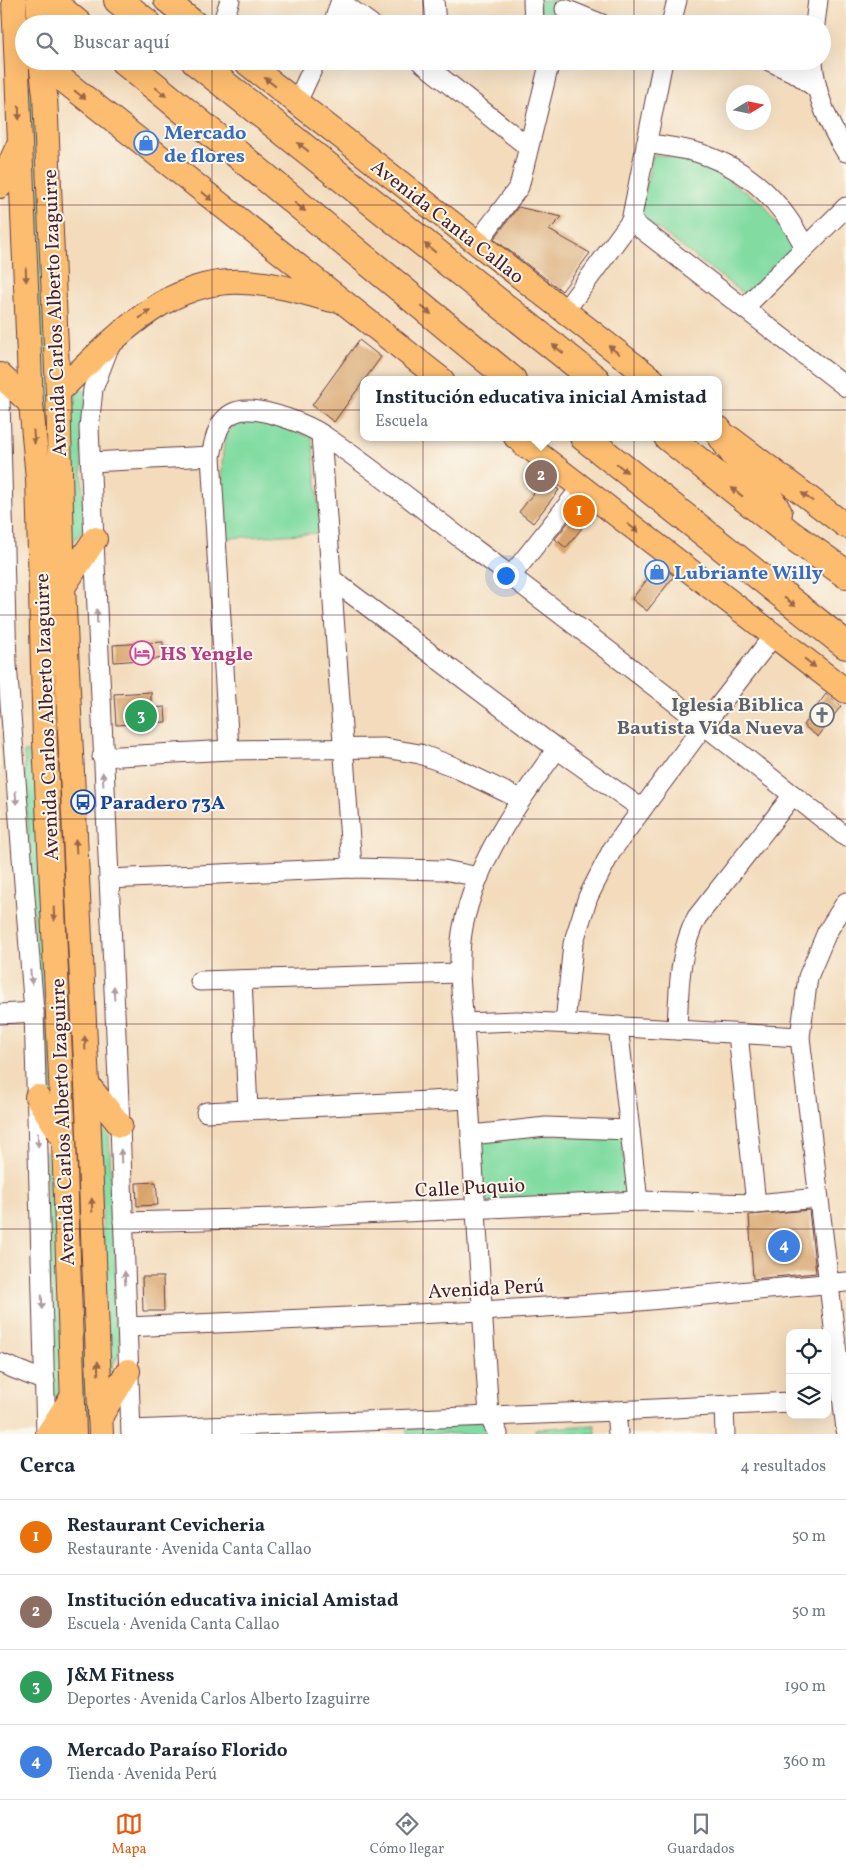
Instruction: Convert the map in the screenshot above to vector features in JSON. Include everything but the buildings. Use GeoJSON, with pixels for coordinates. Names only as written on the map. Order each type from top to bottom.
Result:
{"type":"FeatureCollection","features":[{"type":"Feature","properties":{"kind":"highway"},"geometry":{"type":"LineString","coordinates":[[49,0],[67,15]]}},
{"type":"Feature","properties":{"kind":"highway"},"geometry":{"type":"LineString","coordinates":[[118,0],[137,15]]}},
{"type":"Feature","properties":{"kind":"highway"},"geometry":{"type":"LineString","coordinates":[[135,70],[489,368],[504,376]]}},
{"type":"Feature","properties":{"kind":"highway","name":"Avenida Canta Callao"},"geometry":{"type":"LineString","coordinates":[[206,70],[591,376]]}},
{"type":"Feature","properties":{"kind":"highway"},"geometry":{"type":"LineString","coordinates":[[722,437],[731,452],[772,501],[790,534]]}},
{"type":"Feature","properties":{"kind":"highway"},"geometry":{"type":"LineString","coordinates":[[589,441],[846,645]]}},
{"type":"Feature","properties":{"kind":"highway"},"geometry":{"type":"LineString","coordinates":[[673,441],[790,534],[846,574]]}},
{"type":"Feature","properties":{"kind":"main road","name":"Avenida Carlos Alberto Izaguirre"},"geometry":{"type":"LineString","coordinates":[[14,0],[16,15]]}},
{"type":"Feature","properties":{"kind":"main road"},"geometry":{"type":"LineString","coordinates":[[38,0],[39,15]]}},
{"type":"Feature","properties":{"kind":"main road"},"geometry":{"type":"LineString","coordinates":[[166,0],[185,15]]}},
{"type":"Feature","properties":{"kind":"main road"},"geometry":{"type":"LineString","coordinates":[[0,13],[15,32]]}},
{"type":"Feature","properties":{"kind":"main road","name":"Avenida Carlos Alberto Izaguirre"},"geometry":{"type":"LineString","coordinates":[[20,70],[20,142],[31,404],[49,477],[63,586],[88,1084],[101,1426]]}},
{"type":"Feature","properties":{"kind":"main road","name":"Avenida Carlos Alberto Izaguirre"},"geometry":{"type":"LineString","coordinates":[[41,70],[46,95],[58,392],[49,477],[45,741],[64,1140],[74,1434]]}},
{"type":"Feature","properties":{"kind":"main road"},"geometry":{"type":"LineString","coordinates":[[50,70],[437,376]]}},
{"type":"Feature","properties":{"kind":"main road","name":"Avenida Canta Callao"},"geometry":{"type":"LineString","coordinates":[[256,70],[648,376]]}},
{"type":"Feature","properties":{"kind":"main road"},"geometry":{"type":"LineString","coordinates":[[0,186],[20,142]]}},
{"type":"Feature","properties":{"kind":"main road"},"geometry":{"type":"LineString","coordinates":[[58,392],[108,346],[158,304],[181,292],[204,285],[240,281],[278,285],[341,302]]}},
{"type":"Feature","properties":{"kind":"main road"},"geometry":{"type":"LineString","coordinates":[[0,374],[31,404]]}},
{"type":"Feature","properties":{"kind":"main road"},"geometry":{"type":"LineString","coordinates":[[722,433],[846,526]]}},
{"type":"Feature","properties":{"kind":"main road"},"geometry":{"type":"LineString","coordinates":[[523,441],[581,488],[846,691]]}},
{"type":"Feature","properties":{"kind":"main road"},"geometry":{"type":"LineString","coordinates":[[63,586],[95,538]]}},
{"type":"Feature","properties":{"kind":"main road"},"geometry":{"type":"LineString","coordinates":[[52,887],[67,881],[78,892]]}},
{"type":"Feature","properties":{"kind":"main road"},"geometry":{"type":"LineString","coordinates":[[88,1084],[120,1125]]}},
{"type":"Feature","properties":{"kind":"main road"},"geometry":{"type":"LineString","coordinates":[[37,1097],[64,1140]]}},
{"type":"Feature","properties":{"kind":"main road"},"geometry":{"type":"LineString","coordinates":[[101,1426],[128,1371]]}},
{"type":"Feature","properties":{"kind":"main road"},"geometry":{"type":"LineString","coordinates":[[47,1434],[72,1397]]}},
{"type":"Feature","properties":{"kind":"street"},"geometry":{"type":"LineString","coordinates":[[225,15],[230,0]]}},
{"type":"Feature","properties":{"kind":"street"},"geometry":{"type":"LineString","coordinates":[[434,0],[435,15]]}},
{"type":"Feature","properties":{"kind":"street"},"geometry":{"type":"LineString","coordinates":[[533,0],[534,15]]}},
{"type":"Feature","properties":{"kind":"street"},"geometry":{"type":"LineString","coordinates":[[673,15],[677,0]]}},
{"type":"Feature","properties":{"kind":"street"},"geometry":{"type":"LineString","coordinates":[[816,15],[818,0]]}},
{"type":"Feature","properties":{"kind":"street"},"geometry":{"type":"LineString","coordinates":[[336,15],[341,1],[359,15]]}},
{"type":"Feature","properties":{"kind":"street"},"geometry":{"type":"LineString","coordinates":[[297,102],[312,70]]}},
{"type":"Feature","properties":{"kind":"street"},"geometry":{"type":"LineString","coordinates":[[440,70],[527,146]]}},
{"type":"Feature","properties":{"kind":"street"},"geometry":{"type":"LineString","coordinates":[[537,70],[539,102]]}},
{"type":"Feature","properties":{"kind":"street"},"geometry":{"type":"LineString","coordinates":[[477,242],[519,187],[524,173],[527,146],[548,70]]}},
{"type":"Feature","properties":{"kind":"street"},"geometry":{"type":"LineString","coordinates":[[564,312],[631,221],[661,70]]}},
{"type":"Feature","properties":{"kind":"street"},"geometry":{"type":"LineString","coordinates":[[788,70],[817,89]]}},
{"type":"Feature","properties":{"kind":"street"},"geometry":{"type":"LineString","coordinates":[[814,70],[817,89],[831,126],[846,152]]}},
{"type":"Feature","properties":{"kind":"street"},"geometry":{"type":"LineString","coordinates":[[646,143],[699,153],[757,182],[793,224],[805,247]]}},
{"type":"Feature","properties":{"kind":"street"},"geometry":{"type":"LineString","coordinates":[[744,308],[846,207]]}},
{"type":"Feature","properties":{"kind":"street"},"geometry":{"type":"LineString","coordinates":[[631,221],[744,308],[842,378]]}},
{"type":"Feature","properties":{"kind":"street","name":"Avenida Carlos Alberto Izaguirre"},"geometry":{"type":"LineString","coordinates":[[108,346],[93,389],[89,428],[95,538],[102,756],[120,1125],[131,1432]]}},
{"type":"Feature","properties":{"kind":"street","name":"Avenida Carlos Alberto Izaguirre"},"geometry":{"type":"LineString","coordinates":[[0,400],[3,664],[34,1012],[47,1434]]}},
{"type":"Feature","properties":{"kind":"street"},"geometry":{"type":"LineString","coordinates":[[229,750],[211,456],[216,430],[223,419],[234,412],[251,410],[282,417],[322,434],[511,576],[846,837]]}},
{"type":"Feature","properties":{"kind":"street"},"geometry":{"type":"LineString","coordinates":[[322,434],[352,868]]}},
{"type":"Feature","properties":{"kind":"street"},"geometry":{"type":"LineString","coordinates":[[90,462],[211,456]]}},
{"type":"Feature","properties":{"kind":"street"},"geometry":{"type":"LineString","coordinates":[[511,576],[581,488]]}},
{"type":"Feature","properties":{"kind":"street"},"geometry":{"type":"LineString","coordinates":[[333,580],[557,749],[642,809]]}},
{"type":"Feature","properties":{"kind":"street"},"geometry":{"type":"LineString","coordinates":[[565,1023],[573,944],[588,897],[612,850],[774,634]]}},
{"type":"Feature","properties":{"kind":"street"},"geometry":{"type":"LineString","coordinates":[[102,756],[229,750],[344,747],[384,748],[420,754],[452,766],[520,799]]}},
{"type":"Feature","properties":{"kind":"street"},"geometry":{"type":"LineString","coordinates":[[498,1434],[488,1416],[469,1099],[459,973],[463,927],[479,877],[520,799],[557,749]]}},
{"type":"Feature","properties":{"kind":"street"},"geometry":{"type":"LineString","coordinates":[[677,1030],[681,960],[687,936],[697,917],[793,795]]}},
{"type":"Feature","properties":{"kind":"street"},"geometry":{"type":"LineString","coordinates":[[109,878],[352,868],[444,870],[479,877]]}},
{"type":"Feature","properties":{"kind":"street"},"geometry":{"type":"LineString","coordinates":[[846,902],[827,932],[808,977],[800,1037],[818,1198],[838,1283],[835,1398],[846,1430]]}},
{"type":"Feature","properties":{"kind":"street"},"geometry":{"type":"LineString","coordinates":[[200,981],[459,973]]}},
{"type":"Feature","properties":{"kind":"street"},"geometry":{"type":"LineString","coordinates":[[242,980],[248,1110]]}},
{"type":"Feature","properties":{"kind":"street"},"geometry":{"type":"LineString","coordinates":[[0,1014],[34,1012]]}},
{"type":"Feature","properties":{"kind":"street"},"geometry":{"type":"LineString","coordinates":[[464,1023],[565,1023],[800,1037]]}},
{"type":"Feature","properties":{"kind":"street"},"geometry":{"type":"LineString","coordinates":[[618,1026],[638,1201]]}},
{"type":"Feature","properties":{"kind":"street"},"geometry":{"type":"LineString","coordinates":[[738,1034],[756,1204]]}},
{"type":"Feature","properties":{"kind":"street"},"geometry":{"type":"LineString","coordinates":[[206,1112],[469,1099]]}},
{"type":"Feature","properties":{"kind":"street"},"geometry":{"type":"LineString","coordinates":[[471,1135],[546,1127],[630,1130]]}},
{"type":"Feature","properties":{"kind":"street","name":"Calle Puquio"},"geometry":{"type":"LineString","coordinates":[[123,1222],[277,1218],[638,1201],[756,1204],[818,1198]]}},
{"type":"Feature","properties":{"kind":"street","name":"Avenida Perú"},"geometry":{"type":"LineString","coordinates":[[127,1327],[482,1312],[638,1301],[838,1283]]}},
{"type":"Feature","properties":{"kind":"street"},"geometry":{"type":"LineString","coordinates":[[0,1363],[44,1381]]}},
{"type":"Feature","properties":{"kind":"street"},"geometry":{"type":"LineString","coordinates":[[131,1432],[399,1426],[488,1416],[786,1402]]}},
{"type":"Feature","properties":{"kind":"street"},"geometry":{"type":"LineString","coordinates":[[724,1406],[725,1434]]}},
{"type":"Feature","properties":{"kind":"street"},"geometry":{"type":"LineString","coordinates":[[616,1411],[618,1434]]}},
{"type":"Feature","properties":{"kind":"green space"},"geometry":{"type":"Polygon","coordinates":[[[539,0],[559,0],[555,15],[540,15],[539,0]]]}},
{"type":"Feature","properties":{"kind":"green space"},"geometry":{"type":"Polygon","coordinates":[[[26,84],[37,89],[57,471],[45,468],[26,84]]]}},
{"type":"Feature","properties":{"kind":"green space"},"geometry":{"type":"Polygon","coordinates":[[[653,154],[701,163],[763,203],[796,252],[749,298],[640,215],[653,154]]]}},
{"type":"Feature","properties":{"kind":"green space"},"geometry":{"type":"Polygon","coordinates":[[[75,387],[87,392],[81,434],[84,526],[69,549],[61,426],[75,387]]]}},
{"type":"Feature","properties":{"kind":"green space"},"geometry":{"type":"Polygon","coordinates":[[[247,420],[262,422],[312,437],[321,533],[227,538],[222,477],[224,445],[229,432],[236,424],[247,420]]]}},
{"type":"Feature","properties":{"kind":"green space"},"geometry":{"type":"Polygon","coordinates":[[[24,752],[36,752],[54,1121],[42,1108],[24,752]]]}},
{"type":"Feature","properties":{"kind":"green space"},"geometry":{"type":"Polygon","coordinates":[[[69,902],[90,1434],[81,1434],[59,903],[69,902]]]}},
{"type":"Feature","properties":{"kind":"green space"},"geometry":{"type":"Polygon","coordinates":[[[99,1126],[109,1136],[120,1351],[108,1374],[99,1126]]]}},
{"type":"Feature","properties":{"kind":"green space"},"geometry":{"type":"Polygon","coordinates":[[[481,1135],[622,1135],[628,1195],[481,1204],[481,1135]]]}},
{"type":"Feature","properties":{"kind":"green space"},"geometry":{"type":"Polygon","coordinates":[[[45,1150],[56,1164],[65,1389],[53,1400],[45,1150]]]}},
{"type":"Feature","properties":{"kind":"green space"},"geometry":{"type":"Polygon","coordinates":[[[484,1421],[492,1434],[407,1434],[406,1429],[484,1421]]]}},
{"type":"Feature","properties":{"kind":"green space"},"geometry":{"type":"Polygon","coordinates":[[[595,1425],[596,1434],[535,1434],[535,1429],[595,1425]]]}},
{"type":"Feature","properties":{"kind":"place","name":"Mercado de flores"},"geometry":{"type":"Point","coordinates":[146,143]}},
{"type":"Feature","properties":{"kind":"place","name":"Institución educativa inicial Amistad"},"geometry":{"type":"Point","coordinates":[541,476]}},
{"type":"Feature","properties":{"kind":"place","name":"Restaurant Cevicheria"},"geometry":{"type":"Point","coordinates":[579,511]}},
{"type":"Feature","properties":{"kind":"place","name":"Lubriante Willy"},"geometry":{"type":"Point","coordinates":[657,572]}},
{"type":"Feature","properties":{"kind":"place","name":"HS Yengle"},"geometry":{"type":"Point","coordinates":[142,653]}},
{"type":"Feature","properties":{"kind":"place","name":"Iglesia Biblica Bautista Vida Nueva"},"geometry":{"type":"Point","coordinates":[822,715]}},
{"type":"Feature","properties":{"kind":"place","name":"J&M Fitness"},"geometry":{"type":"Point","coordinates":[141,716]}},
{"type":"Feature","properties":{"kind":"place","name":"Paradero 73A"},"geometry":{"type":"Point","coordinates":[83,802]}},
{"type":"Feature","properties":{"kind":"place","name":"Mercado Paraíso Florido"},"geometry":{"type":"Point","coordinates":[784,1246]}}]}
